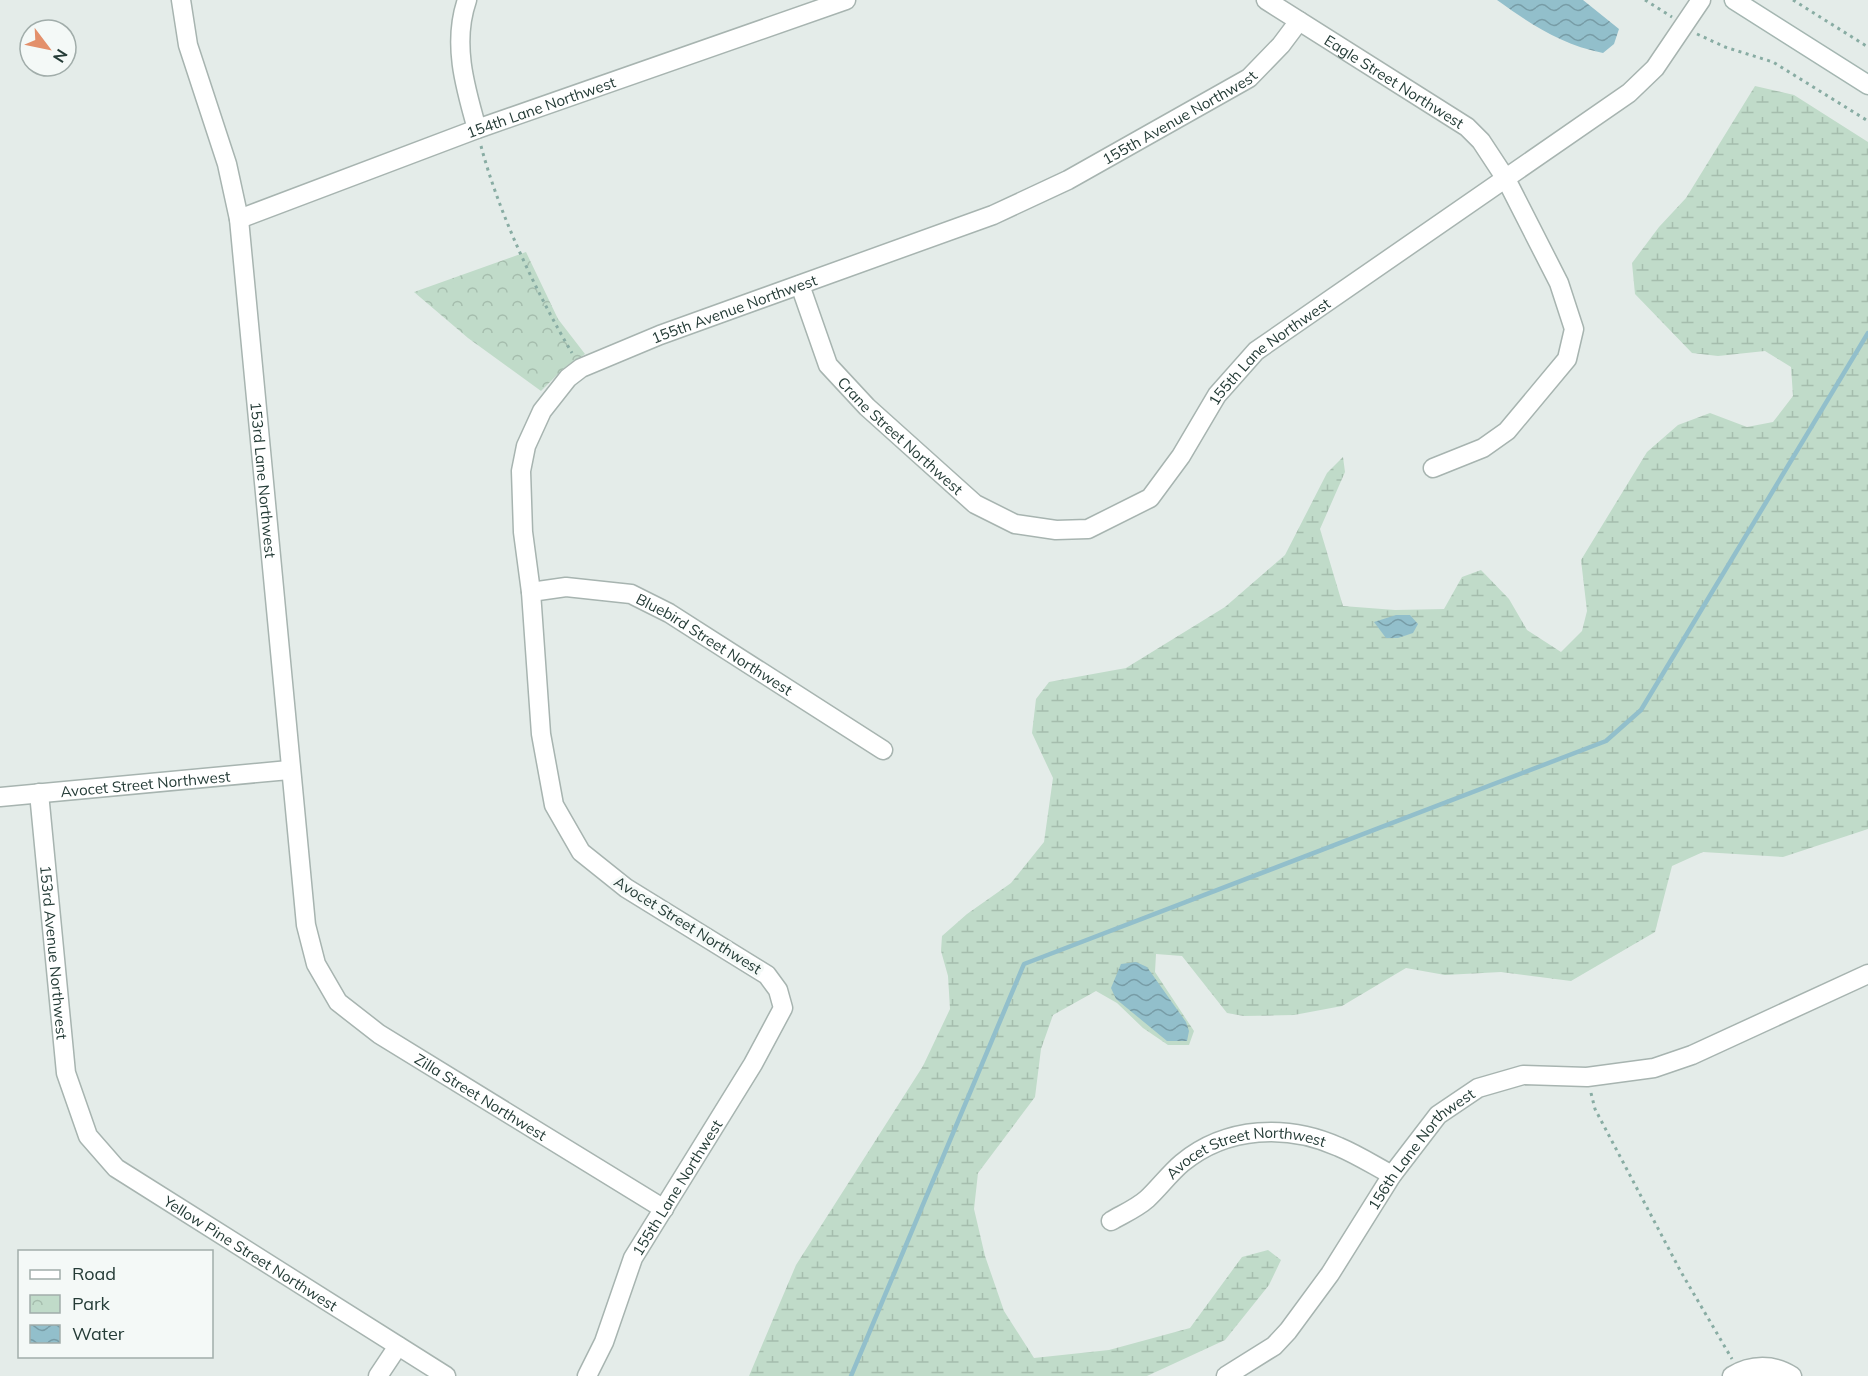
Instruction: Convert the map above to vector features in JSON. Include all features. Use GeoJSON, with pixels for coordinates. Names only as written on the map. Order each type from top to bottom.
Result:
{"type":"FeatureCollection","features":[{"type":"Feature","properties":{"kind":"street","name":"153rd Lane Northwest"},"geometry":{"type":"LineString","coordinates":[[181,0],[188,45],[227,164],[239,219],[270,531],[289,770],[301,855],[306,925],[316,964]]}},
{"type":"Feature","properties":{"kind":"street"},"geometry":{"type":"LineString","coordinates":[[467,0],[460,35],[463,77],[477,129]]}},
{"type":"Feature","properties":{"kind":"street","name":"154th Lane Northwest"},"geometry":{"type":"LineString","coordinates":[[239,219],[477,129],[846,0]]}},
{"type":"Feature","properties":{"kind":"street","name":"Eagle Street Northwest"},"geometry":{"type":"LineString","coordinates":[[1266,0],[1467,127],[1481,141],[1506,179]]}},
{"type":"Feature","properties":{"kind":"street","name":"155th Lane Northwest"},"geometry":{"type":"LineString","coordinates":[[1056,530],[1088,529],[1150,498],[1181,456],[1217,395],[1256,351],[1644,82],[1670,48],[1701,0]]}},
{"type":"Feature","properties":{"kind":"street"},"geometry":{"type":"LineString","coordinates":[[1734,0],[1868,85]]}},
{"type":"Feature","properties":{"kind":"street","name":"155th Avenue Northwest"},"geometry":{"type":"LineString","coordinates":[[563,822],[554,805],[541,734],[531,592],[523,532],[521,471],[526,446],[542,411],[568,378],[581,368],[660,335],[993,215],[1068,180],[1249,78],[1281,45],[1299,21]]}},
{"type":"Feature","properties":{"kind":"street"},"geometry":{"type":"LineString","coordinates":[[1433,468],[1483,448],[1507,431],[1568,359],[1574,329],[1559,284],[1506,179]]}},
{"type":"Feature","properties":{"kind":"street","name":"Crane Street Northwest"},"geometry":{"type":"LineString","coordinates":[[800,285],[828,364],[867,407],[975,504],[1015,524],[1056,530]]}},
{"type":"Feature","properties":{"kind":"street","name":"Bluebird Street Northwest"},"geometry":{"type":"LineString","coordinates":[[531,592],[566,588],[631,594],[669,613],[883,750]]}},
{"type":"Feature","properties":{"kind":"street","name":"Avocet Street Northwest"},"geometry":{"type":"LineString","coordinates":[[0,797],[289,770]]}},
{"type":"Feature","properties":{"kind":"street","name":"153rd Avenue Northwest"},"geometry":{"type":"LineString","coordinates":[[39,793],[66,1073],[78,1109]]}},
{"type":"Feature","properties":{"kind":"street","name":"Avocet Street Northwest"},"geometry":{"type":"LineString","coordinates":[[563,822],[581,852],[626,888],[767,975],[778,990],[783,1007]]}},
{"type":"Feature","properties":{"kind":"street","name":"Zilla Street Northwest"},"geometry":{"type":"LineString","coordinates":[[316,964],[338,1002],[379,1034],[664,1209]]}},
{"type":"Feature","properties":{"kind":"street","name":"156th Lane Northwest"},"geometry":{"type":"LineString","coordinates":[[1226,1376],[1274,1346],[1288,1330],[1330,1274],[1392,1175],[1438,1115],[1478,1088],[1523,1075],[1587,1077],[1654,1068],[1692,1055],[1868,974]]}},
{"type":"Feature","properties":{"kind":"street","name":"155th Lane Northwest"},"geometry":{"type":"LineString","coordinates":[[587,1376],[604,1342],[633,1258],[753,1064],[783,1007]]}},
{"type":"Feature","properties":{"kind":"street","name":"Yellow Pine Street Northwest"},"geometry":{"type":"LineString","coordinates":[[78,1109],[88,1136],[116,1168],[446,1376]]}},
{"type":"Feature","properties":{"kind":"street","name":"Avocet Street Northwest"},"geometry":{"type":"LineString","coordinates":[[1111,1221],[1145,1201],[1181,1164],[1196,1153],[1241,1133],[1279,1132],[1308,1136],[1339,1146],[1392,1175]]}},
{"type":"Feature","properties":{"kind":"street"},"geometry":{"type":"LineString","coordinates":[[378,1376],[398,1346]]}},
{"type":"Feature","properties":{"kind":"street"},"geometry":{"type":"LineString","coordinates":[[1735,1374],[1759,1367],[1780,1368],[1792,1376]]}},
{"type":"Feature","properties":{"kind":"path"},"geometry":{"type":"LineString","coordinates":[[1645,0],[1669,16]]}},
{"type":"Feature","properties":{"kind":"path"},"geometry":{"type":"LineString","coordinates":[[1793,0],[1868,47]]}},
{"type":"Feature","properties":{"kind":"path"},"geometry":{"type":"LineString","coordinates":[[1698,35],[1725,47],[1773,62],[1868,121]]}},
{"type":"Feature","properties":{"kind":"path"},"geometry":{"type":"LineString","coordinates":[[477,129],[488,173],[530,273],[547,312],[581,368]]}},
{"type":"Feature","properties":{"kind":"path"},"geometry":{"type":"LineString","coordinates":[[1587,1077],[1595,1109],[1735,1374]]}},
{"type":"Feature","properties":{"kind":"green space"},"geometry":{"type":"Polygon","coordinates":[[[1755,86],[1794,95],[1868,142],[1868,829],[1783,857],[1703,852],[1672,866],[1655,932],[1571,981],[1501,972],[1445,975],[1406,968],[1342,1006],[1294,1015],[1244,1016],[1227,1013],[1182,956],[1156,954],[1155,972],[1194,1031],[1189,1045],[1168,1045],[1143,1028],[1117,1003],[1096,991],[1053,1015],[1041,1049],[1035,1097],[978,1173],[974,1209],[985,1256],[1004,1311],[1034,1358],[1109,1350],[1190,1328],[1242,1257],[1268,1250],[1281,1260],[1269,1285],[1225,1340],[1147,1376],[749,1376],[796,1265],[923,1066],[950,1009],[948,976],[941,951],[942,936],[967,914],[1011,883],[1044,842],[1053,778],[1032,733],[1036,699],[1049,682],[1126,668],[1225,607],[1285,555],[1327,473],[1343,457],[1345,472],[1320,529],[1343,606],[1395,610],[1444,609],[1462,577],[1481,570],[1509,599],[1527,630],[1561,652],[1582,631],[1587,611],[1581,560],[1647,452],[1678,425],[1710,413],[1747,427],[1773,422],[1793,396],[1791,367],[1765,351],[1718,356],[1692,353],[1635,294],[1632,263],[1659,227],[1686,198],[1755,86]]]}},
{"type":"Feature","properties":{"kind":"green space"},"geometry":{"type":"Polygon","coordinates":[[[526,252],[558,319],[585,354],[563,369],[541,391],[468,338],[414,292],[526,252]]]}},
{"type":"Feature","properties":{"kind":"water"},"geometry":{"type":"Polygon","coordinates":[[[1497,0],[1583,0],[1619,29],[1614,44],[1603,53],[1560,39],[1522,18],[1497,0]]]}},
{"type":"Feature","properties":{"kind":"water"},"geometry":{"type":"Polygon","coordinates":[[[1396,615],[1410,615],[1418,624],[1413,633],[1398,638],[1386,638],[1374,622],[1396,615]]]}},
{"type":"Feature","properties":{"kind":"water"},"geometry":{"type":"Polygon","coordinates":[[[1136,962],[1147,967],[1186,1022],[1189,1031],[1187,1041],[1167,1041],[1116,999],[1111,988],[1121,964],[1136,962]]]}},
{"type":"Feature","properties":{"kind":"waterway"},"geometry":{"type":"LineString","coordinates":[[851,1376],[1024,964],[1606,741],[1641,710],[1868,333]]}}]}
